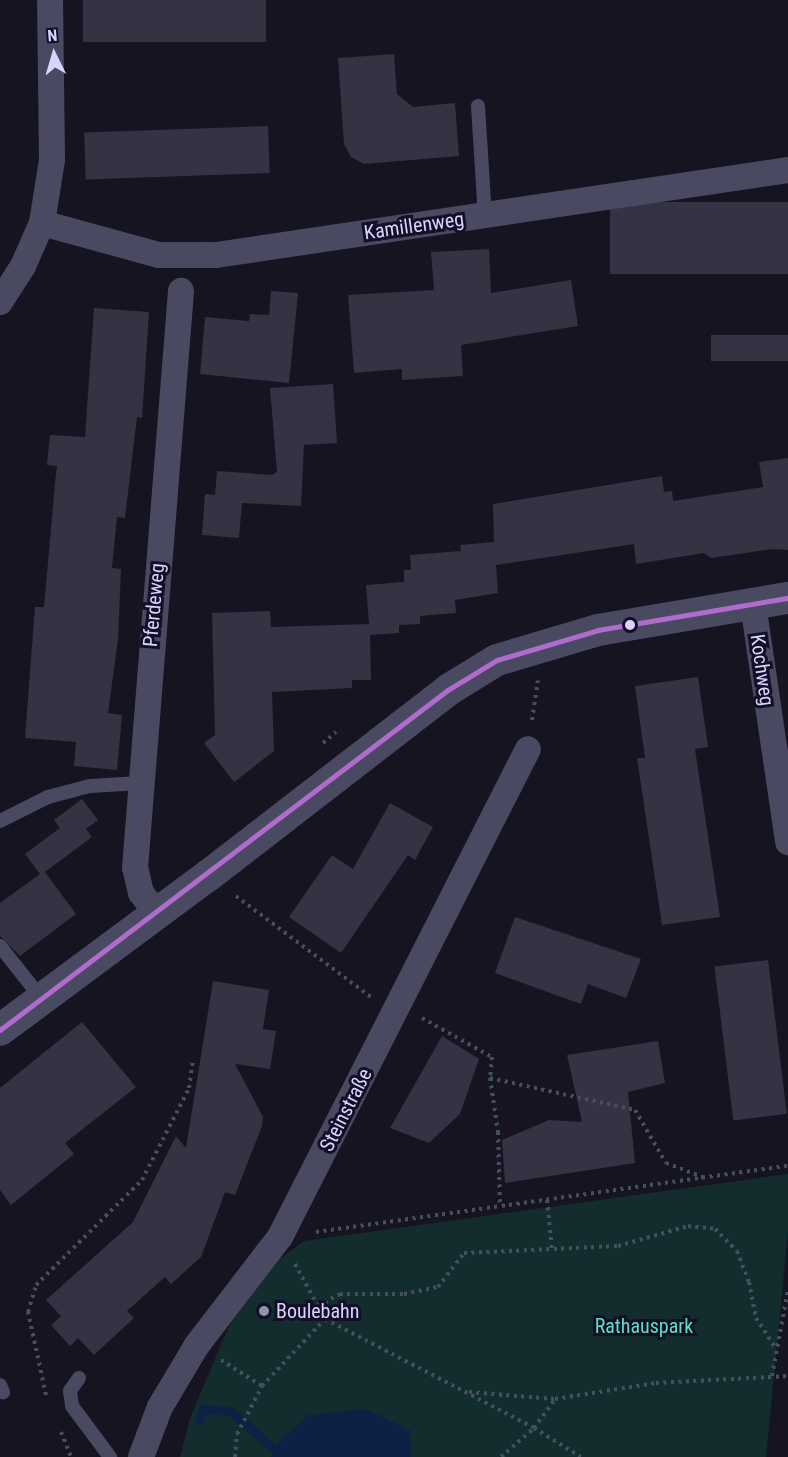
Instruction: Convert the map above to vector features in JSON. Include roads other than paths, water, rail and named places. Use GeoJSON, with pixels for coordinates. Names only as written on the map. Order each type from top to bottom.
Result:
{"type":"FeatureCollection","features":[{"type":"Feature","properties":{"kind":"street"},"geometry":{"type":"LineString","coordinates":[[0,302],[23,266],[42,223],[52,160],[50,0]]}},
{"type":"Feature","properties":{"kind":"street","name":"Kamillenweg"},"geometry":{"type":"LineString","coordinates":[[42,223],[159,255],[184,258],[485,216],[788,170]]}},
{"type":"Feature","properties":{"kind":"street","name":"Pferdeweg"},"geometry":{"type":"LineString","coordinates":[[157,914],[141,893],[135,868],[181,291]]}},
{"type":"Feature","properties":{"kind":"street"},"geometry":{"type":"LineString","coordinates":[[0,1030],[209,875],[448,690],[497,660],[598,630],[788,598]]}},
{"type":"Feature","properties":{"kind":"street","name":"Kochweg"},"geometry":{"type":"LineString","coordinates":[[753,604],[788,842]]}},
{"type":"Feature","properties":{"kind":"street","name":"Steinstraße"},"geometry":{"type":"LineString","coordinates":[[141,1457],[160,1407],[197,1345],[280,1237],[396,1015],[528,749]]}},
{"type":"Feature","properties":{"kind":"lane"},"geometry":{"type":"LineString","coordinates":[[478,106],[485,216]]}},
{"type":"Feature","properties":{"kind":"lane"},"geometry":{"type":"LineString","coordinates":[[0,821],[48,797],[90,786],[140,783]]}},
{"type":"Feature","properties":{"kind":"lane"},"geometry":{"type":"LineString","coordinates":[[0,946],[41,998]]}},
{"type":"Feature","properties":{"kind":"lane"},"geometry":{"type":"LineString","coordinates":[[79,1378],[70,1391],[72,1406],[110,1457]]}},
{"type":"Feature","properties":{"kind":"water"},"geometry":{"type":"Polygon","coordinates":[[[366,1409],[410,1430],[411,1457],[271,1457],[273,1448],[307,1415],[366,1409]]]}},
{"type":"Feature","properties":{"kind":"waterway"},"geometry":{"type":"LineString","coordinates":[[199,1420],[203,1409],[230,1411],[273,1448]]}},
{"type":"Feature","properties":{"kind":"place","name":"Boulebahn"},"geometry":{"type":"Point","coordinates":[264,1311]}},
{"type":"Feature","properties":{"kind":"park label","name":"Rathauspark"},"geometry":{"type":"Point","coordinates":[644,1326]}}]}
